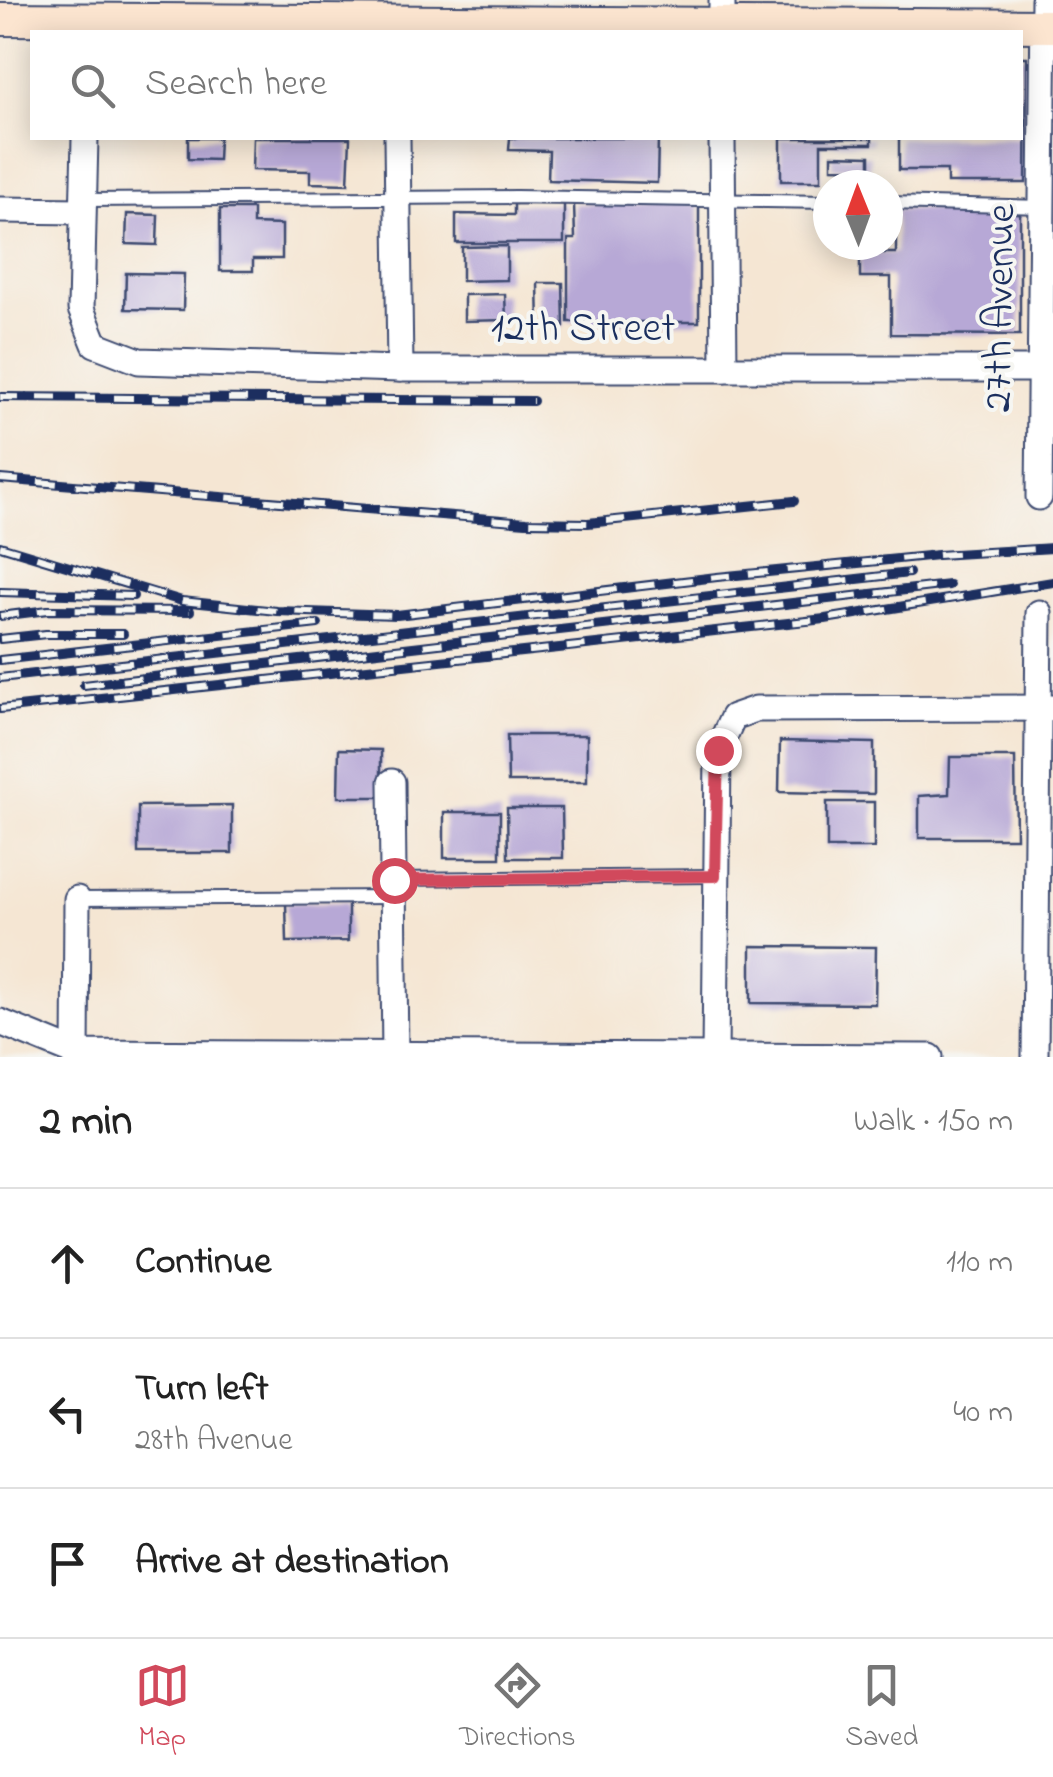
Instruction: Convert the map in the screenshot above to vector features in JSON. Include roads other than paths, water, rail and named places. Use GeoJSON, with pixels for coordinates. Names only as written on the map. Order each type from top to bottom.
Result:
{"type":"FeatureCollection","features":[{"type":"Feature","properties":{"kind":"main road"},"geometry":{"type":"LineString","coordinates":[[0,19],[1047,17]]}},
{"type":"Feature","properties":{"kind":"street","name":"27th Avenue"},"geometry":{"type":"LineString","coordinates":[[1039,498],[1047,369],[1047,17]]}},
{"type":"Feature","properties":{"kind":"street"},"geometry":{"type":"LineString","coordinates":[[0,210],[83,206],[84,140]]}},
{"type":"Feature","properties":{"kind":"street"},"geometry":{"type":"LineString","coordinates":[[396,140],[400,369]]}},
{"type":"Feature","properties":{"kind":"street"},"geometry":{"type":"LineString","coordinates":[[722,140],[724,369]]}},
{"type":"Feature","properties":{"kind":"street","name":"12th Street"},"geometry":{"type":"LineString","coordinates":[[83,206],[81,309],[95,344],[140,360],[400,369],[1047,369]]}},
{"type":"Feature","properties":{"kind":"street"},"geometry":{"type":"LineString","coordinates":[[1036,1057],[1046,708],[1039,613]]}},
{"type":"Feature","properties":{"kind":"street"},"geometry":{"type":"LineString","coordinates":[[716,1056],[718,750],[733,717],[756,709],[1046,708]]}},
{"type":"Feature","properties":{"kind":"street"},"geometry":{"type":"LineString","coordinates":[[392,782],[395,1055]]}},
{"type":"Feature","properties":{"kind":"street"},"geometry":{"type":"LineString","coordinates":[[76,1055],[77,899]]}},
{"type":"Feature","properties":{"kind":"street"},"geometry":{"type":"LineString","coordinates":[[0,1022],[76,1055],[930,1057]]}},
{"type":"Feature","properties":{"kind":"lane"},"geometry":{"type":"LineString","coordinates":[[83,206],[516,197],[813,202]]}},
{"type":"Feature","properties":{"kind":"lane"},"geometry":{"type":"LineString","coordinates":[[903,203],[1048,206]]}},
{"type":"Feature","properties":{"kind":"lane"},"geometry":{"type":"LineString","coordinates":[[77,899],[715,876]]}},
{"type":"Feature","properties":{"kind":"railway"},"geometry":{"type":"LineString","coordinates":[[0,397],[533,401]]}},
{"type":"Feature","properties":{"kind":"railway"},"geometry":{"type":"LineString","coordinates":[[0,479],[526,522],[588,523],[794,501]]}},
{"type":"Feature","properties":{"kind":"railway"},"geometry":{"type":"LineString","coordinates":[[0,546],[182,601],[277,611],[397,615],[717,577],[1053,548]]}},
{"type":"Feature","properties":{"kind":"railway"},"geometry":{"type":"LineString","coordinates":[[0,678],[909,573]]}},
{"type":"Feature","properties":{"kind":"railway"},"geometry":{"type":"LineString","coordinates":[[0,709],[825,619],[1053,582]]}},
{"type":"Feature","properties":{"kind":"railway"},"geometry":{"type":"LineString","coordinates":[[84,685],[949,585]]}},
{"type":"Feature","properties":{"kind":"railway"},"geometry":{"type":"LineString","coordinates":[[0,592],[133,596]]}},
{"type":"Feature","properties":{"kind":"railway"},"geometry":{"type":"LineString","coordinates":[[0,616],[48,610],[190,611]]}},
{"type":"Feature","properties":{"kind":"railway"},"geometry":{"type":"LineString","coordinates":[[0,660],[318,624]]}},
{"type":"Feature","properties":{"kind":"railway"},"geometry":{"type":"LineString","coordinates":[[0,639],[46,634],[123,634]]}}]}
